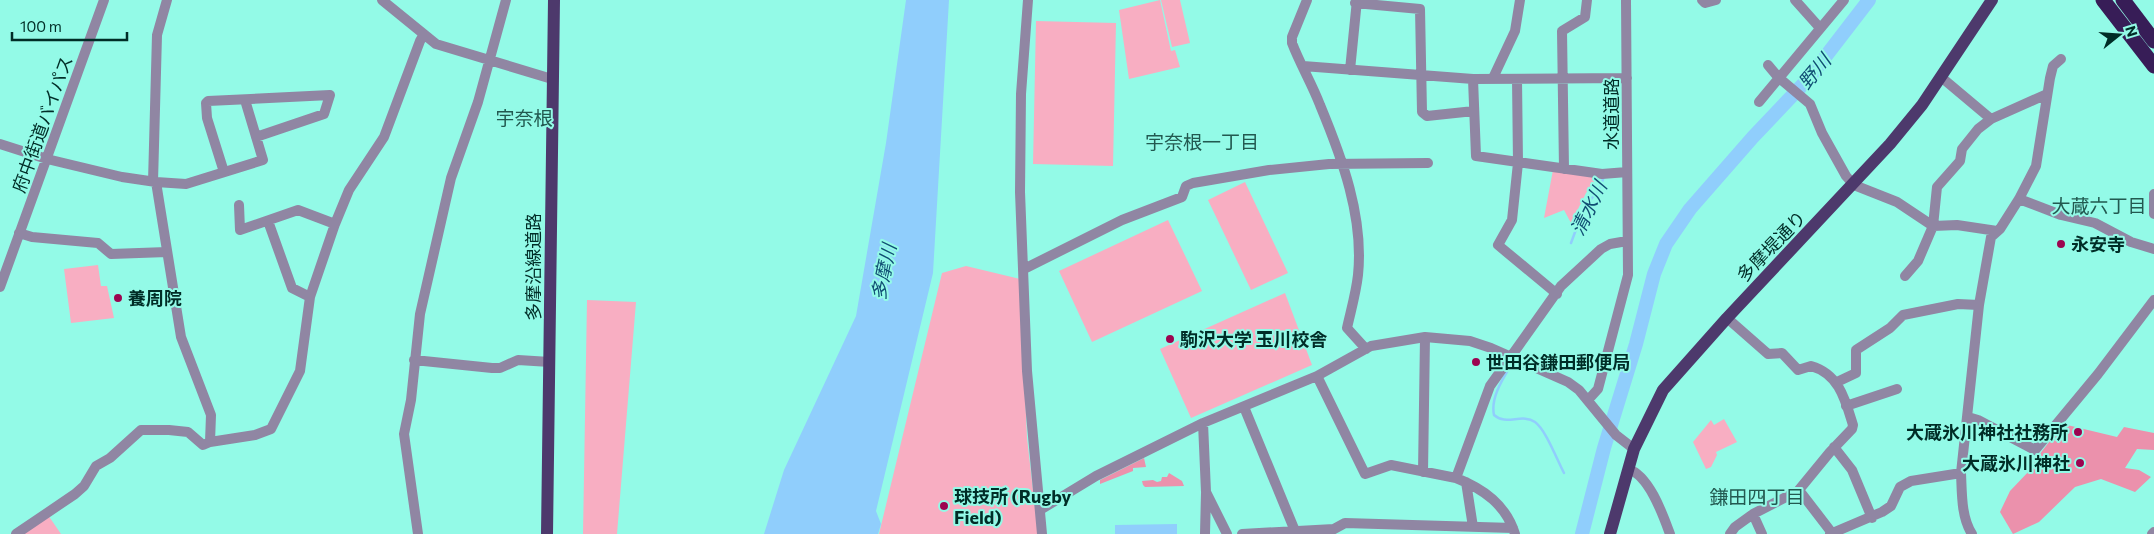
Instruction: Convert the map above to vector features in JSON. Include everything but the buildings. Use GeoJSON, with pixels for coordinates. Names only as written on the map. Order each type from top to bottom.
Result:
{"type":"FeatureCollection","features":[{"type":"Feature","properties":{"kind":"highway"},"geometry":{"type":"LineString","coordinates":[[2103,0],[2154,66]]}},
{"type":"Feature","properties":{"kind":"highway"},"geometry":{"type":"LineString","coordinates":[[2123,0],[2154,41]]}},
{"type":"Feature","properties":{"kind":"main road","name":"多摩沿線道路"},"geometry":{"type":"LineString","coordinates":[[547,534],[554,0]]}},
{"type":"Feature","properties":{"kind":"main road","name":"多摩堤通り"},"geometry":{"type":"LineString","coordinates":[[1610,534],[1628,468],[1631,447],[1664,390],[1727,318],[1854,185],[1922,106],[1992,0]]}},
{"type":"Feature","properties":{"kind":"street","name":"府中街道バイパス"},"geometry":{"type":"LineString","coordinates":[[0,287],[104,0]]}},
{"type":"Feature","properties":{"kind":"street"},"geometry":{"type":"LineString","coordinates":[[167,0],[157,35],[154,182],[181,337],[211,415],[210,442]]}},
{"type":"Feature","properties":{"kind":"street"},"geometry":{"type":"LineString","coordinates":[[382,0],[436,44],[552,79]]}},
{"type":"Feature","properties":{"kind":"street"},"geometry":{"type":"LineString","coordinates":[[418,534],[404,434],[411,400],[420,314],[451,178],[478,102],[506,0]]}},
{"type":"Feature","properties":{"kind":"street"},"geometry":{"type":"LineString","coordinates":[[1028,0],[1021,94],[1020,192],[1027,371],[1042,534]]}},
{"type":"Feature","properties":{"kind":"street"},"geometry":{"type":"LineString","coordinates":[[1307,0],[1292,37],[1292,43],[1344,164],[1354,210],[1358,243],[1358,274],[1347,328],[1366,350]]}},
{"type":"Feature","properties":{"kind":"street"},"geometry":{"type":"LineString","coordinates":[[1493,78],[1515,30],[1520,0]]}},
{"type":"Feature","properties":{"kind":"street"},"geometry":{"type":"LineString","coordinates":[[1564,169],[1562,31],[1585,17],[1587,0]]}},
{"type":"Feature","properties":{"kind":"street","name":"水道道路"},"geometry":{"type":"LineString","coordinates":[[1588,400],[1598,389],[1628,275],[1626,0]]}},
{"type":"Feature","properties":{"kind":"street"},"geometry":{"type":"LineString","coordinates":[[1702,0],[1705,3],[1716,0]]}},
{"type":"Feature","properties":{"kind":"street"},"geometry":{"type":"LineString","coordinates":[[1795,0],[1820,28]]}},
{"type":"Feature","properties":{"kind":"street"},"geometry":{"type":"LineString","coordinates":[[1759,102],[1844,0]]}},
{"type":"Feature","properties":{"kind":"street"},"geometry":{"type":"LineString","coordinates":[[1350,70],[1356,1],[1420,9],[1422,112],[1427,116],[1474,111]]}},
{"type":"Feature","properties":{"kind":"street"},"geometry":{"type":"LineString","coordinates":[[16,534],[75,494],[84,486],[96,466],[110,458],[141,430],[188,432],[203,446],[210,442],[255,435],[271,429],[300,371],[310,297],[335,224],[349,190],[384,137],[424,34]]}},
{"type":"Feature","properties":{"kind":"street"},"geometry":{"type":"LineString","coordinates":[[1972,534],[1968,529],[1963,504],[1961,473],[1979,305],[1991,237],[2019,199],[2036,166],[2053,66],[2061,59]]}},
{"type":"Feature","properties":{"kind":"street"},"geometry":{"type":"LineString","coordinates":[[1768,65],[1778,77],[1810,104],[1836,158],[1846,176],[1854,185],[1897,202],[1933,226],[1957,225],[1997,231]]}},
{"type":"Feature","properties":{"kind":"street"},"geometry":{"type":"LineString","coordinates":[[1303,66],[1473,79],[1627,78]]}},
{"type":"Feature","properties":{"kind":"street"},"geometry":{"type":"LineString","coordinates":[[1941,77],[1991,119]]}},
{"type":"Feature","properties":{"kind":"street"},"geometry":{"type":"LineString","coordinates":[[1473,79],[1476,156],[1602,174],[1627,172]]}},
{"type":"Feature","properties":{"kind":"street"},"geometry":{"type":"LineString","coordinates":[[1517,79],[1518,163],[1512,220],[1498,245],[1557,294]]}},
{"type":"Feature","properties":{"kind":"street"},"geometry":{"type":"LineString","coordinates":[[1905,276],[1918,261],[1933,226],[1937,187],[1960,161],[1962,150],[1978,129],[1991,119],[2047,94]]}},
{"type":"Feature","properties":{"kind":"street"},"geometry":{"type":"LineString","coordinates":[[224,172],[208,118],[206,104],[208,101],[330,95],[324,114],[256,137]]}},
{"type":"Feature","properties":{"kind":"street"},"geometry":{"type":"LineString","coordinates":[[0,144],[47,159],[122,177],[186,184],[262,161],[245,100]]}},
{"type":"Feature","properties":{"kind":"street"},"geometry":{"type":"LineString","coordinates":[[1024,270],[1122,220],[1182,197],[1186,186],[1193,183],[1269,170],[1344,164],[1428,163]]}},
{"type":"Feature","properties":{"kind":"street"},"geometry":{"type":"LineString","coordinates":[[2154,194],[2154,214]]}},
{"type":"Feature","properties":{"kind":"street"},"geometry":{"type":"LineString","coordinates":[[2019,199],[2061,215],[2095,223],[2131,242],[2154,248]]}},
{"type":"Feature","properties":{"kind":"street"},"geometry":{"type":"LineString","coordinates":[[239,205],[240,230],[298,210],[335,224]]}},
{"type":"Feature","properties":{"kind":"street"},"geometry":{"type":"LineString","coordinates":[[268,221],[292,288],[310,297]]}},
{"type":"Feature","properties":{"kind":"street"},"geometry":{"type":"LineString","coordinates":[[19,233],[32,237],[98,243],[112,254],[167,252]]}},
{"type":"Feature","properties":{"kind":"street"},"geometry":{"type":"LineString","coordinates":[[1473,527],[1461,480],[1490,386],[1561,286],[1601,249],[1610,244],[1627,241]]}},
{"type":"Feature","properties":{"kind":"street"},"geometry":{"type":"LineString","coordinates":[[1968,417],[1978,420],[2035,450],[2098,374],[2154,300]]}},
{"type":"Feature","properties":{"kind":"street"},"geometry":{"type":"LineString","coordinates":[[1837,382],[1856,373],[1856,350],[1890,328],[1903,314],[1952,304],[1979,305]]}},
{"type":"Feature","properties":{"kind":"street"},"geometry":{"type":"LineString","coordinates":[[1727,318],[1765,353],[1782,353],[1798,370],[1811,366],[1837,382],[1853,424],[1852,429],[1834,447],[1798,492],[1753,514],[1735,527],[1730,534]]}},
{"type":"Feature","properties":{"kind":"street"},"geometry":{"type":"LineString","coordinates":[[1040,510],[1096,476],[1203,423],[1317,376],[1371,346],[1425,337],[1470,341],[1568,382],[1579,390],[1588,400],[1594,411],[1616,435],[1631,447]]}},
{"type":"Feature","properties":{"kind":"street"},"geometry":{"type":"LineString","coordinates":[[1423,472],[1425,337]]}},
{"type":"Feature","properties":{"kind":"street"},"geometry":{"type":"LineString","coordinates":[[414,360],[492,368],[500,368],[518,360],[550,362]]}},
{"type":"Feature","properties":{"kind":"street"},"geometry":{"type":"LineString","coordinates":[[1242,534],[1334,531],[1345,523],[1473,527],[1514,531],[1508,516],[1487,493],[1461,480],[1391,466],[1365,474],[1317,376]]}},
{"type":"Feature","properties":{"kind":"street"},"geometry":{"type":"LineString","coordinates":[[1846,406],[1897,388]]}},
{"type":"Feature","properties":{"kind":"street"},"geometry":{"type":"LineString","coordinates":[[1244,407],[1295,531]]}},
{"type":"Feature","properties":{"kind":"street"},"geometry":{"type":"LineString","coordinates":[[1203,423],[1206,492],[1205,534]]}},
{"type":"Feature","properties":{"kind":"street"},"geometry":{"type":"LineString","coordinates":[[1834,447],[1852,470],[1872,518]]}},
{"type":"Feature","properties":{"kind":"street"},"geometry":{"type":"LineString","coordinates":[[1628,468],[1633,470],[1653,493],[1662,510],[1670,534]]}},
{"type":"Feature","properties":{"kind":"street"},"geometry":{"type":"LineString","coordinates":[[1798,492],[1802,494],[1831,534],[1843,531],[1872,518],[1891,506],[1900,487],[1912,481],[1961,473]]}},
{"type":"Feature","properties":{"kind":"street"},"geometry":{"type":"LineString","coordinates":[[1206,492],[1227,534]]}},
{"type":"Feature","properties":{"kind":"street"},"geometry":{"type":"LineString","coordinates":[[1753,514],[1762,534]]}},
{"type":"Feature","properties":{"kind":"shaded area"},"geometry":{"type":"Polygon","coordinates":[[[1160,0],[1171,51],[1175,50],[1180,67],[1129,79],[1119,10],[1160,0]]]}},
{"type":"Feature","properties":{"kind":"shaded area"},"geometry":{"type":"Polygon","coordinates":[[[1161,0],[1180,0],[1190,43],[1172,47],[1161,0]]]}},
{"type":"Feature","properties":{"kind":"shaded area"},"geometry":{"type":"Polygon","coordinates":[[[1036,21],[1116,23],[1113,166],[1033,164],[1036,21]]]}},
{"type":"Feature","properties":{"kind":"shaded area"},"geometry":{"type":"Polygon","coordinates":[[[1553,170],[1598,176],[1586,193],[1571,223],[1564,210],[1544,218],[1553,170]]]}},
{"type":"Feature","properties":{"kind":"shaded area"},"geometry":{"type":"Polygon","coordinates":[[[1245,182],[1288,273],[1251,290],[1208,200],[1245,182]]]}},
{"type":"Feature","properties":{"kind":"shaded area"},"geometry":{"type":"Polygon","coordinates":[[[1168,220],[1202,291],[1092,342],[1059,271],[1168,220]]]}},
{"type":"Feature","properties":{"kind":"shaded area"},"geometry":{"type":"Polygon","coordinates":[[[98,265],[101,286],[107,286],[114,318],[71,323],[64,269],[98,265]]]}},
{"type":"Feature","properties":{"kind":"shaded area"},"geometry":{"type":"Polygon","coordinates":[[[966,266],[1020,279],[1027,438],[1038,534],[879,534],[942,273],[966,266]]]}},
{"type":"Feature","properties":{"kind":"shaded area"},"geometry":{"type":"Polygon","coordinates":[[[1285,293],[1312,365],[1191,418],[1160,349],[1285,293]]]}},
{"type":"Feature","properties":{"kind":"shaded area"},"geometry":{"type":"Polygon","coordinates":[[[587,300],[636,302],[617,534],[583,534],[587,300]]]}},
{"type":"Feature","properties":{"kind":"shaded area"},"geometry":{"type":"Polygon","coordinates":[[[1724,419],[1737,442],[1716,452],[1717,455],[1711,467],[1706,469],[1693,442],[1711,420],[1714,425],[1724,419]]]}},
{"type":"Feature","properties":{"kind":"shaded area"},"geometry":{"type":"Polygon","coordinates":[[[2063,424],[2117,437],[2124,427],[2154,433],[2154,450],[2137,449],[2125,468],[2139,470],[2151,477],[2135,492],[2101,479],[2075,487],[2039,522],[2013,534],[2000,512],[2010,491],[2030,470],[2063,424]]]}},
{"type":"Feature","properties":{"kind":"shaded area"},"geometry":{"type":"Polygon","coordinates":[[[1144,458],[1146,467],[1133,468],[1133,471],[1100,484],[1100,480],[1144,458]]]}},
{"type":"Feature","properties":{"kind":"shaded area"},"geometry":{"type":"Polygon","coordinates":[[[1169,473],[1182,481],[1184,486],[1145,487],[1143,485],[1142,481],[1161,481],[1162,477],[1167,477],[1169,473]]]}},
{"type":"Feature","properties":{"kind":"shaded area"},"geometry":{"type":"Polygon","coordinates":[[[48,515],[61,534],[21,534],[48,515]]]}},
{"type":"Feature","properties":{"kind":"water","name":"多摩川"},"geometry":{"type":"Polygon","coordinates":[[[906,0],[949,0],[933,273],[876,511],[881,524],[878,534],[764,534],[784,470],[856,316],[886,143],[906,0]]]}},
{"type":"Feature","properties":{"kind":"water"},"geometry":{"type":"Polygon","coordinates":[[[1177,524],[1177,534],[1115,534],[1115,525],[1177,524]]]}},
{"type":"Feature","properties":{"kind":"waterway","name":"野川"},"geometry":{"type":"LineString","coordinates":[[1582,534],[1604,448],[1636,344],[1654,274],[1666,244],[1690,209],[1753,137],[1809,78],[1869,0]]}},
{"type":"Feature","properties":{"kind":"waterway","name":"清水川"},"geometry":{"type":"LineString","coordinates":[[1571,243],[1584,208],[1600,188],[1604,176]]}},
{"type":"Feature","properties":{"kind":"waterway","name":"清水川"},"geometry":{"type":"LineString","coordinates":[[1514,360],[1496,393],[1493,408],[1494,415],[1509,420],[1525,419],[1535,422],[1547,438],[1564,473]]}},
{"type":"Feature","properties":{"kind":"place","name":"永安寺"},"geometry":{"type":"Point","coordinates":[2061,244]}},
{"type":"Feature","properties":{"kind":"place","name":"養周院"},"geometry":{"type":"Point","coordinates":[118,298]}},
{"type":"Feature","properties":{"kind":"place","name":"駒沢大学 玉川校舎"},"geometry":{"type":"Point","coordinates":[1170,339]}},
{"type":"Feature","properties":{"kind":"place","name":"世田谷鎌田郵便局"},"geometry":{"type":"Point","coordinates":[1476,362]}},
{"type":"Feature","properties":{"kind":"place","name":"大蔵氷川神社社務所"},"geometry":{"type":"Point","coordinates":[2078,432]}},
{"type":"Feature","properties":{"kind":"place","name":"大蔵氷川神社"},"geometry":{"type":"Point","coordinates":[2080,463]}},
{"type":"Feature","properties":{"kind":"place","name":"球技所 (Rugby Field)"},"geometry":{"type":"Point","coordinates":[944,506]}},
{"type":"Feature","properties":{"kind":"district","name":"宇奈根"},"geometry":{"type":"Point","coordinates":[524,117]}},
{"type":"Feature","properties":{"kind":"district","name":"宇奈根一丁目"},"geometry":{"type":"Point","coordinates":[1202,141]}},
{"type":"Feature","properties":{"kind":"district","name":"大蔵六丁目"},"geometry":{"type":"Point","coordinates":[2099,205]}},
{"type":"Feature","properties":{"kind":"district","name":"鎌田四丁目"},"geometry":{"type":"Point","coordinates":[1757,496]}}]}
